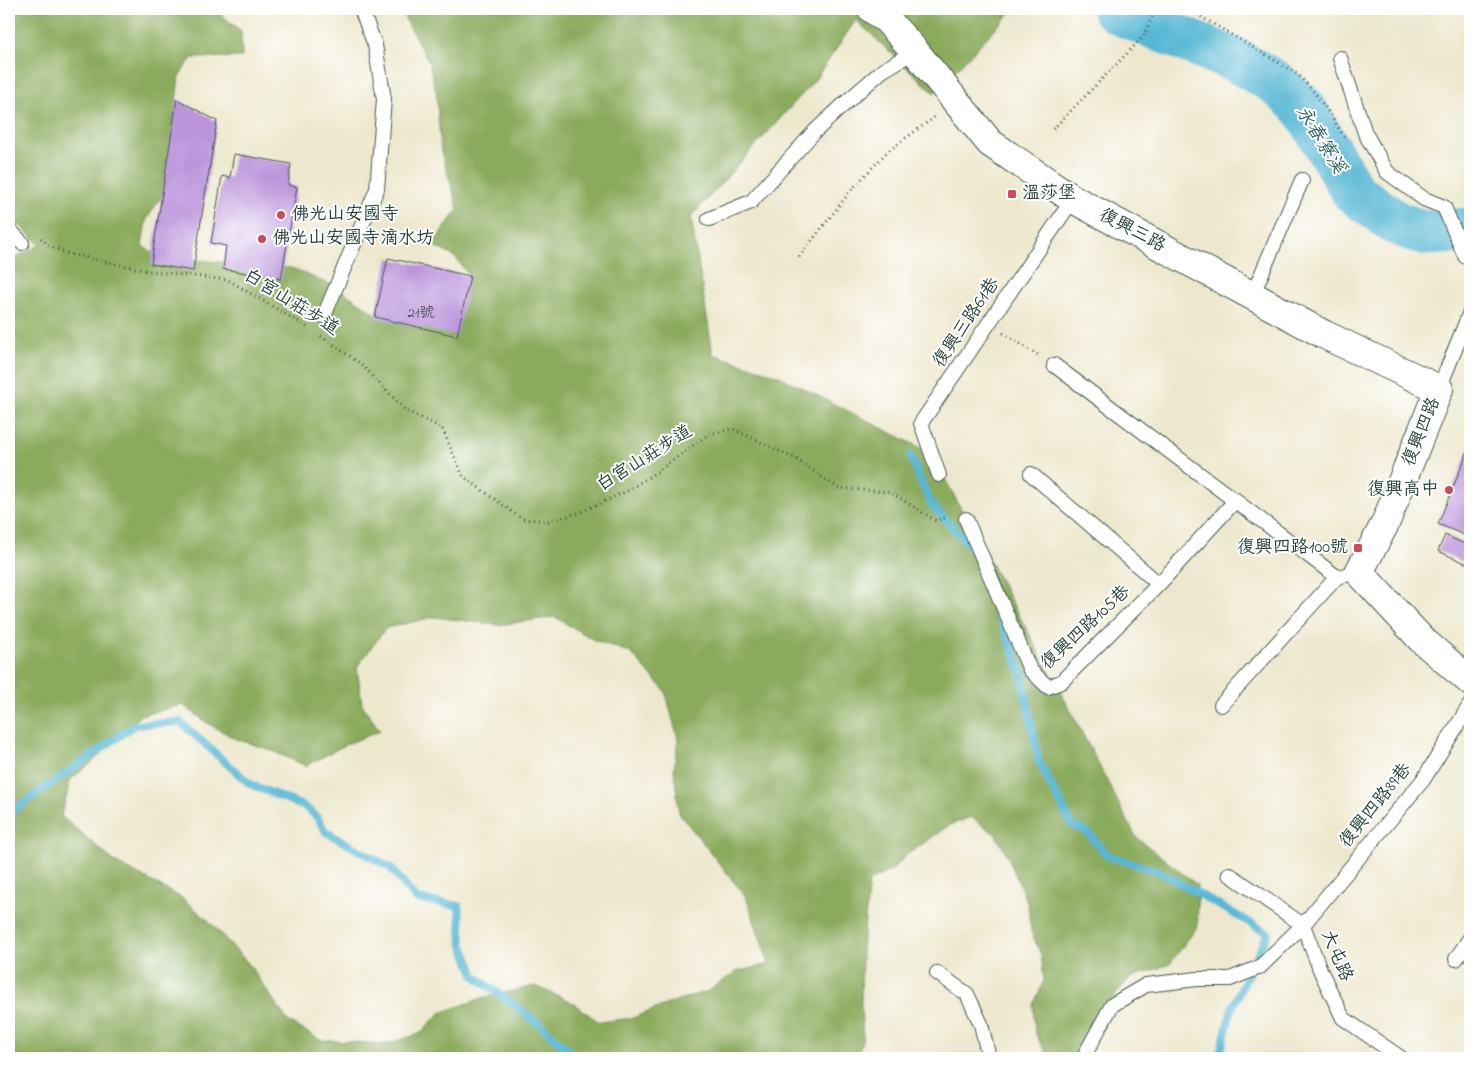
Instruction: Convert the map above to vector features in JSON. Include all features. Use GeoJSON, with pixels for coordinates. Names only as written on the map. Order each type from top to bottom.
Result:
{"type":"FeatureCollection","features":[{"type":"Feature","properties":{"kind":"street","name":"復興三路"},"geometry":{"type":"LineString","coordinates":[[872,9],[887,20],[915,51],[990,143],[1073,199],[1325,335],[1439,389]]}},
{"type":"Feature","properties":{"kind":"street","name":"復興四路"},"geometry":{"type":"LineString","coordinates":[[1348,574],[1384,524],[1439,389]]}},
{"type":"Feature","properties":{"kind":"street"},"geometry":{"type":"LineString","coordinates":[[1348,574],[1470,681]]}},
{"type":"Feature","properties":{"kind":"lane"},"geometry":{"type":"LineString","coordinates":[[324,316],[377,189],[384,99],[375,45],[360,9]]}},
{"type":"Feature","properties":{"kind":"lane"},"geometry":{"type":"LineString","coordinates":[[709,219],[751,202],[814,132],[882,72],[915,51]]}},
{"type":"Feature","properties":{"kind":"lane"},"geometry":{"type":"LineString","coordinates":[[1340,58],[1365,133],[1387,172],[1424,199],[1444,207],[1468,258]]}},
{"type":"Feature","properties":{"kind":"lane"},"geometry":{"type":"LineString","coordinates":[[1252,296],[1302,180]]}},
{"type":"Feature","properties":{"kind":"lane","name":"復興三路61巷"},"geometry":{"type":"LineString","coordinates":[[938,475],[921,423],[1073,199]]}},
{"type":"Feature","properties":{"kind":"lane"},"geometry":{"type":"LineString","coordinates":[[9,229],[22,243]]}},
{"type":"Feature","properties":{"kind":"lane","name":"復興四路"},"geometry":{"type":"LineString","coordinates":[[1439,389],[1470,312]]}},
{"type":"Feature","properties":{"kind":"lane"},"geometry":{"type":"LineString","coordinates":[[1054,365],[1236,500],[1348,574],[1221,705]]}},
{"type":"Feature","properties":{"kind":"lane"},"geometry":{"type":"LineString","coordinates":[[1031,474],[1159,584]]}},
{"type":"Feature","properties":{"kind":"lane","name":"復興四路105巷"},"geometry":{"type":"LineString","coordinates":[[966,519],[1030,670],[1048,687],[1061,682],[1159,584],[1236,500]]}},
{"type":"Feature","properties":{"kind":"lane","name":"復興四路89巷"},"geometry":{"type":"LineString","coordinates":[[1083,1058],[1112,1005],[1146,986],[1197,979],[1230,979],[1260,967],[1303,925],[1423,780],[1470,705]]}},
{"type":"Feature","properties":{"kind":"lane","name":"大屯路"},"geometry":{"type":"LineString","coordinates":[[1229,874],[1303,925],[1321,972],[1343,1018],[1401,1058]]}},
{"type":"Feature","properties":{"kind":"lane"},"geometry":{"type":"LineString","coordinates":[[1456,959],[1470,938]]}},
{"type":"Feature","properties":{"kind":"lane"},"geometry":{"type":"LineString","coordinates":[[937,973],[967,994],[981,1024],[989,1058]]}},
{"type":"Feature","properties":{"kind":"path"},"geometry":{"type":"LineString","coordinates":[[1053,129],[1143,37],[1156,9]]}},
{"type":"Feature","properties":{"kind":"path"},"geometry":{"type":"LineString","coordinates":[[1188,9],[1293,71],[1319,96],[1347,142]]}},
{"type":"Feature","properties":{"kind":"path"},"geometry":{"type":"LineString","coordinates":[[799,257],[852,188],[888,151],[956,100]]}},
{"type":"Feature","properties":{"kind":"path","name":"白宮山莊步道"},"geometry":{"type":"LineString","coordinates":[[35,232],[48,245],[69,254],[149,271],[228,280],[307,327],[361,364],[405,410],[442,428],[463,476],[522,519],[549,521],[579,514],[627,491],[709,434],[733,429],[796,459],[838,488],[890,492],[936,522],[950,515],[966,519]]}},
{"type":"Feature","properties":{"kind":"path"},"geometry":{"type":"LineString","coordinates":[[989,324],[1054,365]]}},
{"type":"Feature","properties":{"kind":"green space"},"geometry":{"type":"Polygon","coordinates":[[[9,9],[214,9],[241,31],[242,57],[192,58],[179,76],[176,103],[180,127],[175,187],[159,200],[146,221],[142,246],[160,257],[291,268],[338,288],[376,314],[398,323],[420,326],[463,301],[470,277],[455,257],[432,245],[458,209],[441,151],[436,91],[429,63],[400,9],[1014,9],[934,93],[856,20],[815,80],[691,217],[713,354],[777,375],[931,453],[1073,715],[1136,837],[1197,885],[1198,926],[1170,964],[1130,978],[1117,993],[1075,1058],[1048,1058],[1035,1032],[1033,1005],[1044,981],[1041,955],[1031,931],[1028,905],[1008,857],[995,834],[971,817],[948,826],[907,855],[892,870],[869,881],[862,950],[861,1008],[863,1036],[858,1058],[9,1058],[9,261],[40,245],[9,215],[9,9]],[[434,617],[386,628],[357,667],[362,704],[380,731],[347,744],[306,766],[268,749],[236,739],[207,723],[183,705],[141,715],[90,764],[71,779],[61,816],[115,862],[182,898],[208,920],[248,963],[288,1021],[320,1040],[386,1044],[419,1034],[440,1013],[485,997],[535,986],[570,1001],[599,1022],[633,1018],[675,1001],[708,991],[736,972],[769,964],[746,897],[679,813],[674,770],[678,739],[665,691],[631,653],[594,640],[555,617],[499,625],[434,617]]]}},
{"type":"Feature","properties":{"kind":"building"},"geometry":{"type":"Polygon","coordinates":[[[177,99],[217,121],[193,271],[151,264],[177,99]]]}},
{"type":"Feature","properties":{"kind":"building","name":"佛光山安國寺"},"geometry":{"type":"Polygon","coordinates":[[[234,154],[291,164],[288,185],[297,187],[281,279],[223,269],[226,246],[211,243],[222,176],[230,178],[234,154]]]}},
{"type":"Feature","properties":{"kind":"building"},"geometry":{"type":"Polygon","coordinates":[[[388,258],[470,276],[457,336],[375,317],[388,258]]]}},
{"type":"Feature","properties":{"kind":"building"},"geometry":{"type":"Polygon","coordinates":[[[1470,446],[1470,565],[1438,551],[1445,535],[1465,544],[1469,537],[1438,524],[1470,446]]]}},
{"type":"Feature","properties":{"kind":"waterway","name":"永春寮溪"},"geometry":{"type":"LineString","coordinates":[[1114,9],[1122,14],[1235,60],[1275,82],[1304,108],[1354,193],[1396,223],[1424,233],[1470,230]]}},
{"type":"Feature","properties":{"kind":"waterway"},"geometry":{"type":"LineString","coordinates":[[910,456],[931,504],[974,550]]}},
{"type":"Feature","properties":{"kind":"waterway"},"geometry":{"type":"LineString","coordinates":[[997,610],[1021,671],[1039,762],[1072,825],[1087,832],[1108,856],[1160,872],[1268,933],[1232,1008],[1219,1058]]}},
{"type":"Feature","properties":{"kind":"waterway"},"geometry":{"type":"LineString","coordinates":[[9,808],[11,812],[135,725],[180,722],[250,784],[305,807],[317,817],[326,832],[391,868],[416,899],[459,906],[462,943],[475,976],[543,1027],[577,1058]]}},
{"type":"Feature","properties":{"kind":"place","name":"溫莎堡"},"geometry":{"type":"Point","coordinates":[1012,194]}},
{"type":"Feature","properties":{"kind":"place","name":"佛光山安國寺"},"geometry":{"type":"Point","coordinates":[281,215]}},
{"type":"Feature","properties":{"kind":"place","name":"佛光山安國寺滴水坊"},"geometry":{"type":"Point","coordinates":[262,239]}},
{"type":"Feature","properties":{"kind":"place","name":"復興高中"},"geometry":{"type":"Point","coordinates":[1449,490]}},
{"type":"Feature","properties":{"kind":"place","name":"復興四路100號"},"geometry":{"type":"Point","coordinates":[1358,548]}}]}
